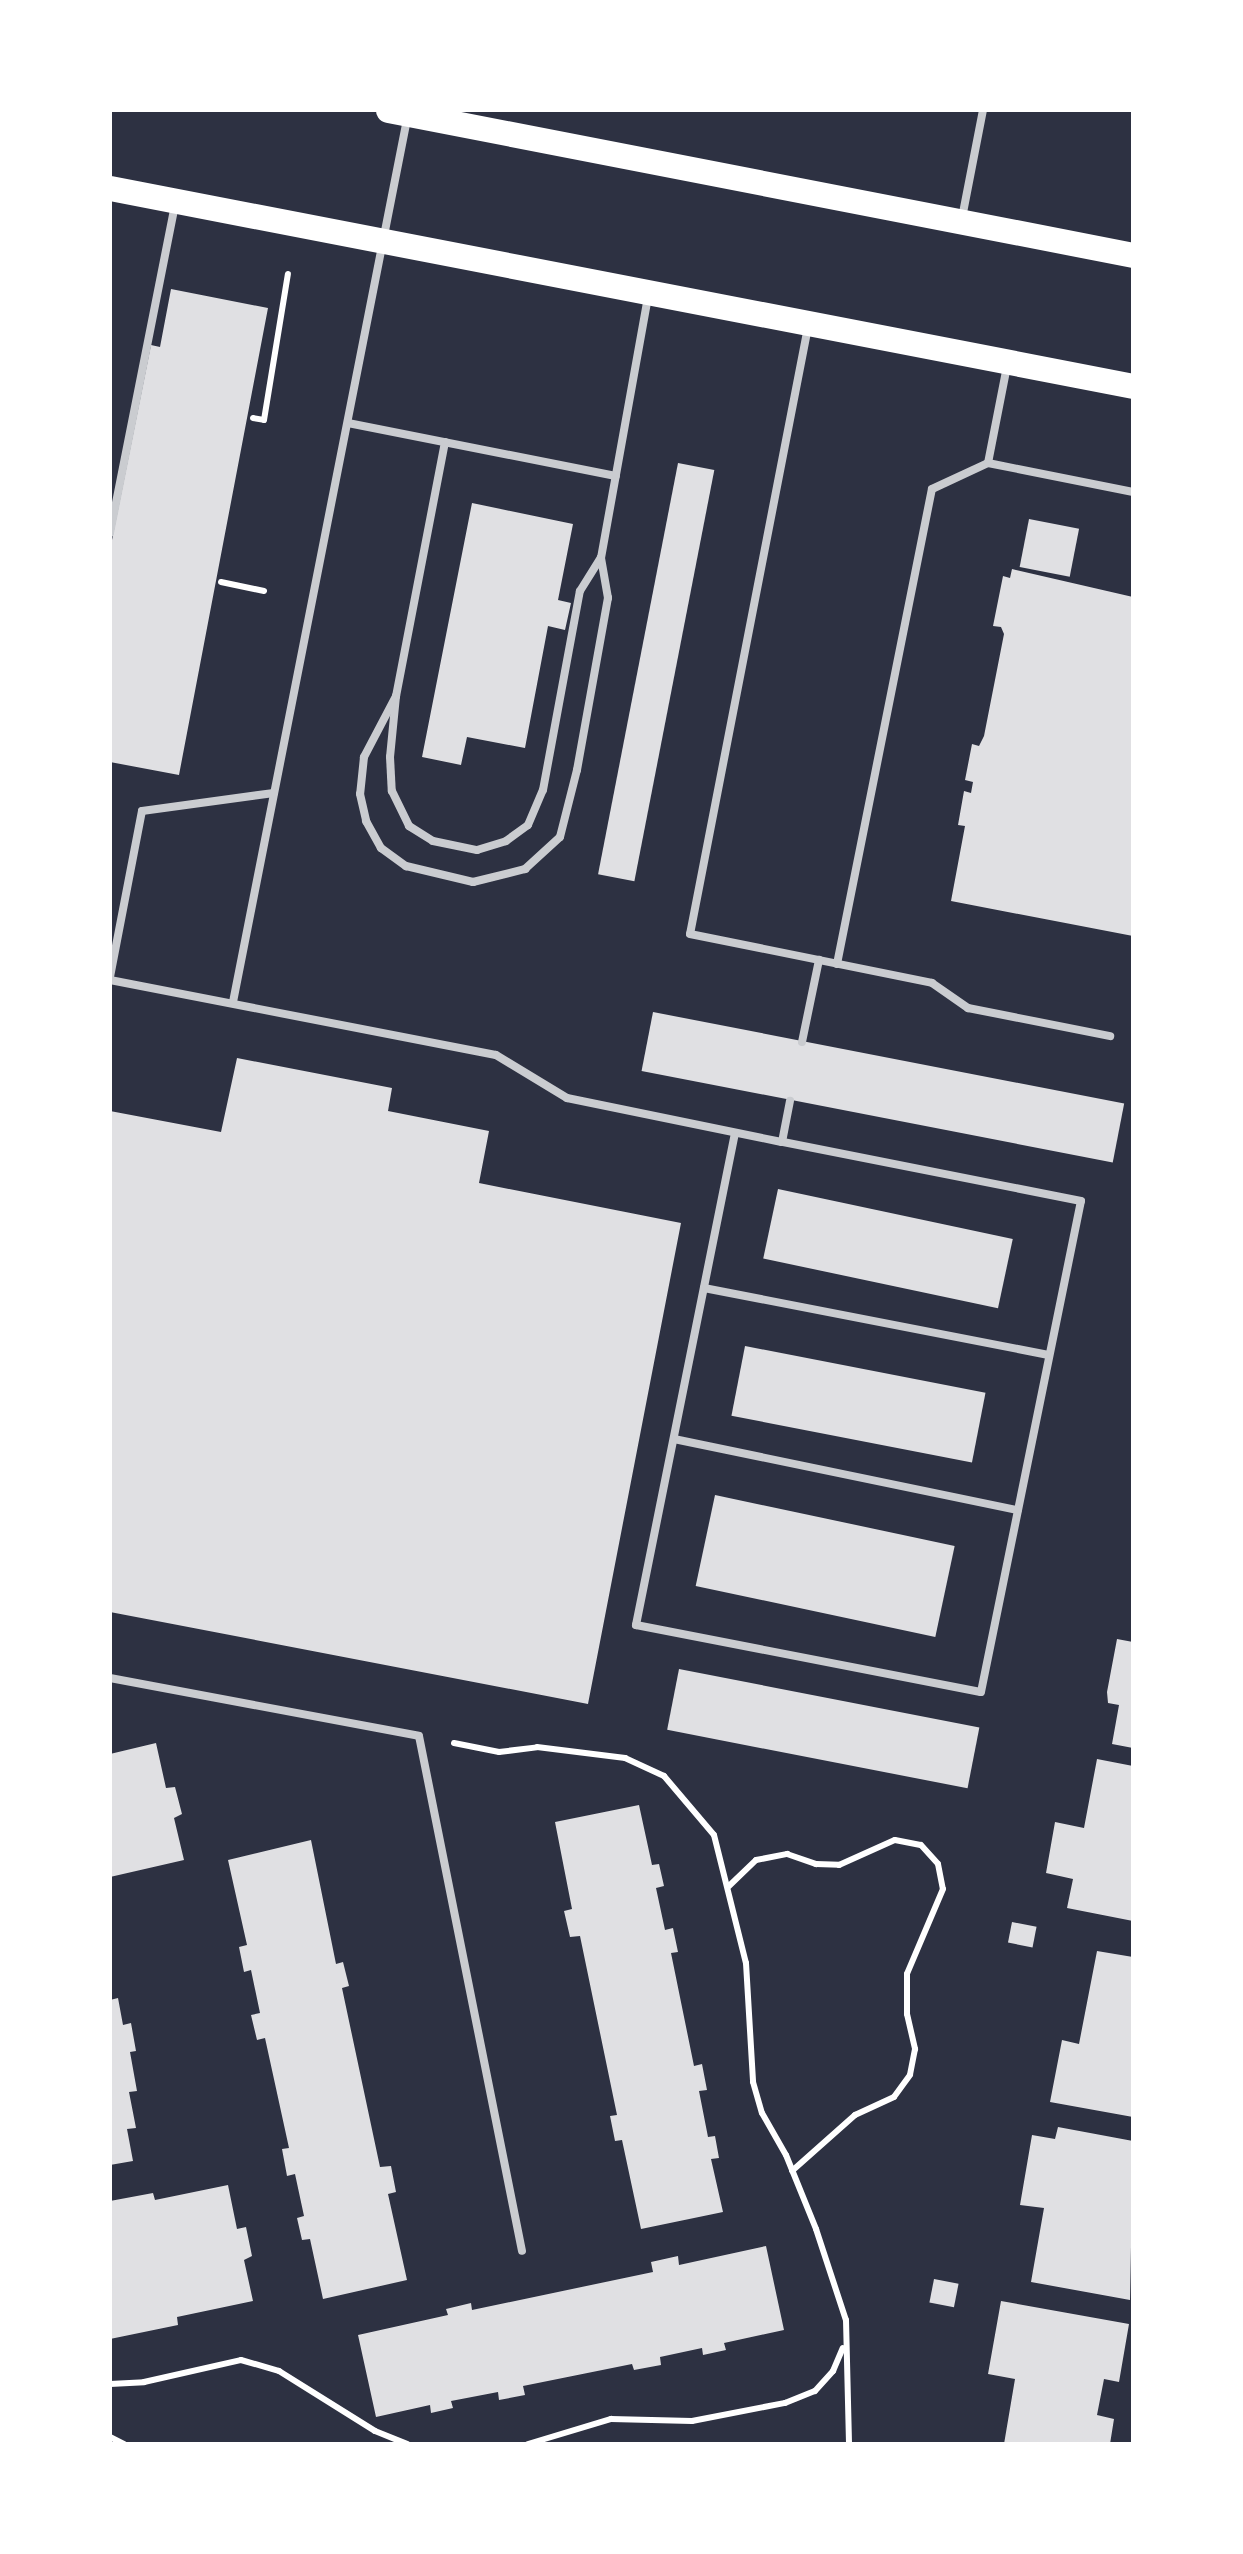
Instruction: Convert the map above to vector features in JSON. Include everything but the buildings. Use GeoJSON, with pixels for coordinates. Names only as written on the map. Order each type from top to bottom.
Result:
{"type":"FeatureCollection","features":[{"type":"Feature","properties":{"kind":"main road"},"geometry":{"type":"LineString","coordinates":[[402,111],[1133,255]]}},
{"type":"Feature","properties":{"kind":"main road"},"geometry":{"type":"LineString","coordinates":[[110,188],[1133,386]]}},
{"type":"Feature","properties":{"kind":"lane"},"geometry":{"type":"LineString","coordinates":[[961,221],[984,110]]}},
{"type":"Feature","properties":{"kind":"lane"},"geometry":{"type":"LineString","coordinates":[[233,1002],[348,422],[402,111]]}},
{"type":"Feature","properties":{"kind":"lane"},"geometry":{"type":"LineString","coordinates":[[110,533],[176,201]]}},
{"type":"Feature","properties":{"kind":"lane"},"geometry":{"type":"LineString","coordinates":[[396,696],[364,757],[360,794],[366,821],[382,848],[406,866],[473,882],[525,869],[560,836],[578,770],[608,598],[601,558],[649,292]]}},
{"type":"Feature","properties":{"kind":"lane"},"geometry":{"type":"LineString","coordinates":[[809,323],[690,934],[932,983],[968,1008],[1110,1036]]}},
{"type":"Feature","properties":{"kind":"lane"},"geometry":{"type":"LineString","coordinates":[[988,463],[1008,362]]}},
{"type":"Feature","properties":{"kind":"lane"},"geometry":{"type":"LineString","coordinates":[[348,422],[616,476]]}},
{"type":"Feature","properties":{"kind":"lane"},"geometry":{"type":"LineString","coordinates":[[445,442],[396,696],[392,791],[410,826],[433,841],[477,850],[506,841],[528,825],[543,790],[580,591],[601,558]]}},
{"type":"Feature","properties":{"kind":"lane"},"geometry":{"type":"LineString","coordinates":[[837,964],[932,489],[988,463],[1133,492]]}},
{"type":"Feature","properties":{"kind":"lane"},"geometry":{"type":"LineString","coordinates":[[274,793],[142,810],[110,978],[496,1056],[568,1098],[1081,1201],[982,1692],[636,1625],[736,1133]]}},
{"type":"Feature","properties":{"kind":"lane"},"geometry":{"type":"LineString","coordinates":[[802,1042],[819,960]]}},
{"type":"Feature","properties":{"kind":"lane"},"geometry":{"type":"LineString","coordinates":[[782,1142],[790,1102]]}},
{"type":"Feature","properties":{"kind":"lane"},"geometry":{"type":"LineString","coordinates":[[704,1288],[1049,1355]]}},
{"type":"Feature","properties":{"kind":"lane"},"geometry":{"type":"LineString","coordinates":[[674,1440],[1018,1510]]}},
{"type":"Feature","properties":{"kind":"lane"},"geometry":{"type":"LineString","coordinates":[[110,1678],[419,1736],[522,2251]]}},
{"type":"Feature","properties":{"kind":"path"},"geometry":{"type":"LineString","coordinates":[[253,418],[264,420],[288,274]]}},
{"type":"Feature","properties":{"kind":"path"},"geometry":{"type":"LineString","coordinates":[[221,582],[264,591]]}},
{"type":"Feature","properties":{"kind":"path"},"geometry":{"type":"LineString","coordinates":[[419,1736],[499,1752],[537,1747],[625,1758],[664,1776],[714,1835],[746,1963],[753,2082],[762,2113],[792,2171],[846,2320],[850,2444]]}},
{"type":"Feature","properties":{"kind":"path"},"geometry":{"type":"LineString","coordinates":[[729,1886],[756,1860],[787,1854],[816,1864],[838,1865],[895,1840],[921,1846],[938,1864],[943,1889],[907,1974],[907,2014],[915,2048],[910,2075],[894,2097],[856,2115],[792,2171]]}},
{"type":"Feature","properties":{"kind":"path"},"geometry":{"type":"LineString","coordinates":[[528,2444],[611,2419],[692,2421],[785,2404],[815,2392],[833,2370],[844,2346]]}},
{"type":"Feature","properties":{"kind":"path"},"geometry":{"type":"LineString","coordinates":[[110,2384],[144,2382],[242,2360],[278,2371],[375,2430],[407,2444]]}},
{"type":"Feature","properties":{"kind":"path"},"geometry":{"type":"LineString","coordinates":[[110,2437],[124,2444]]}}]}
